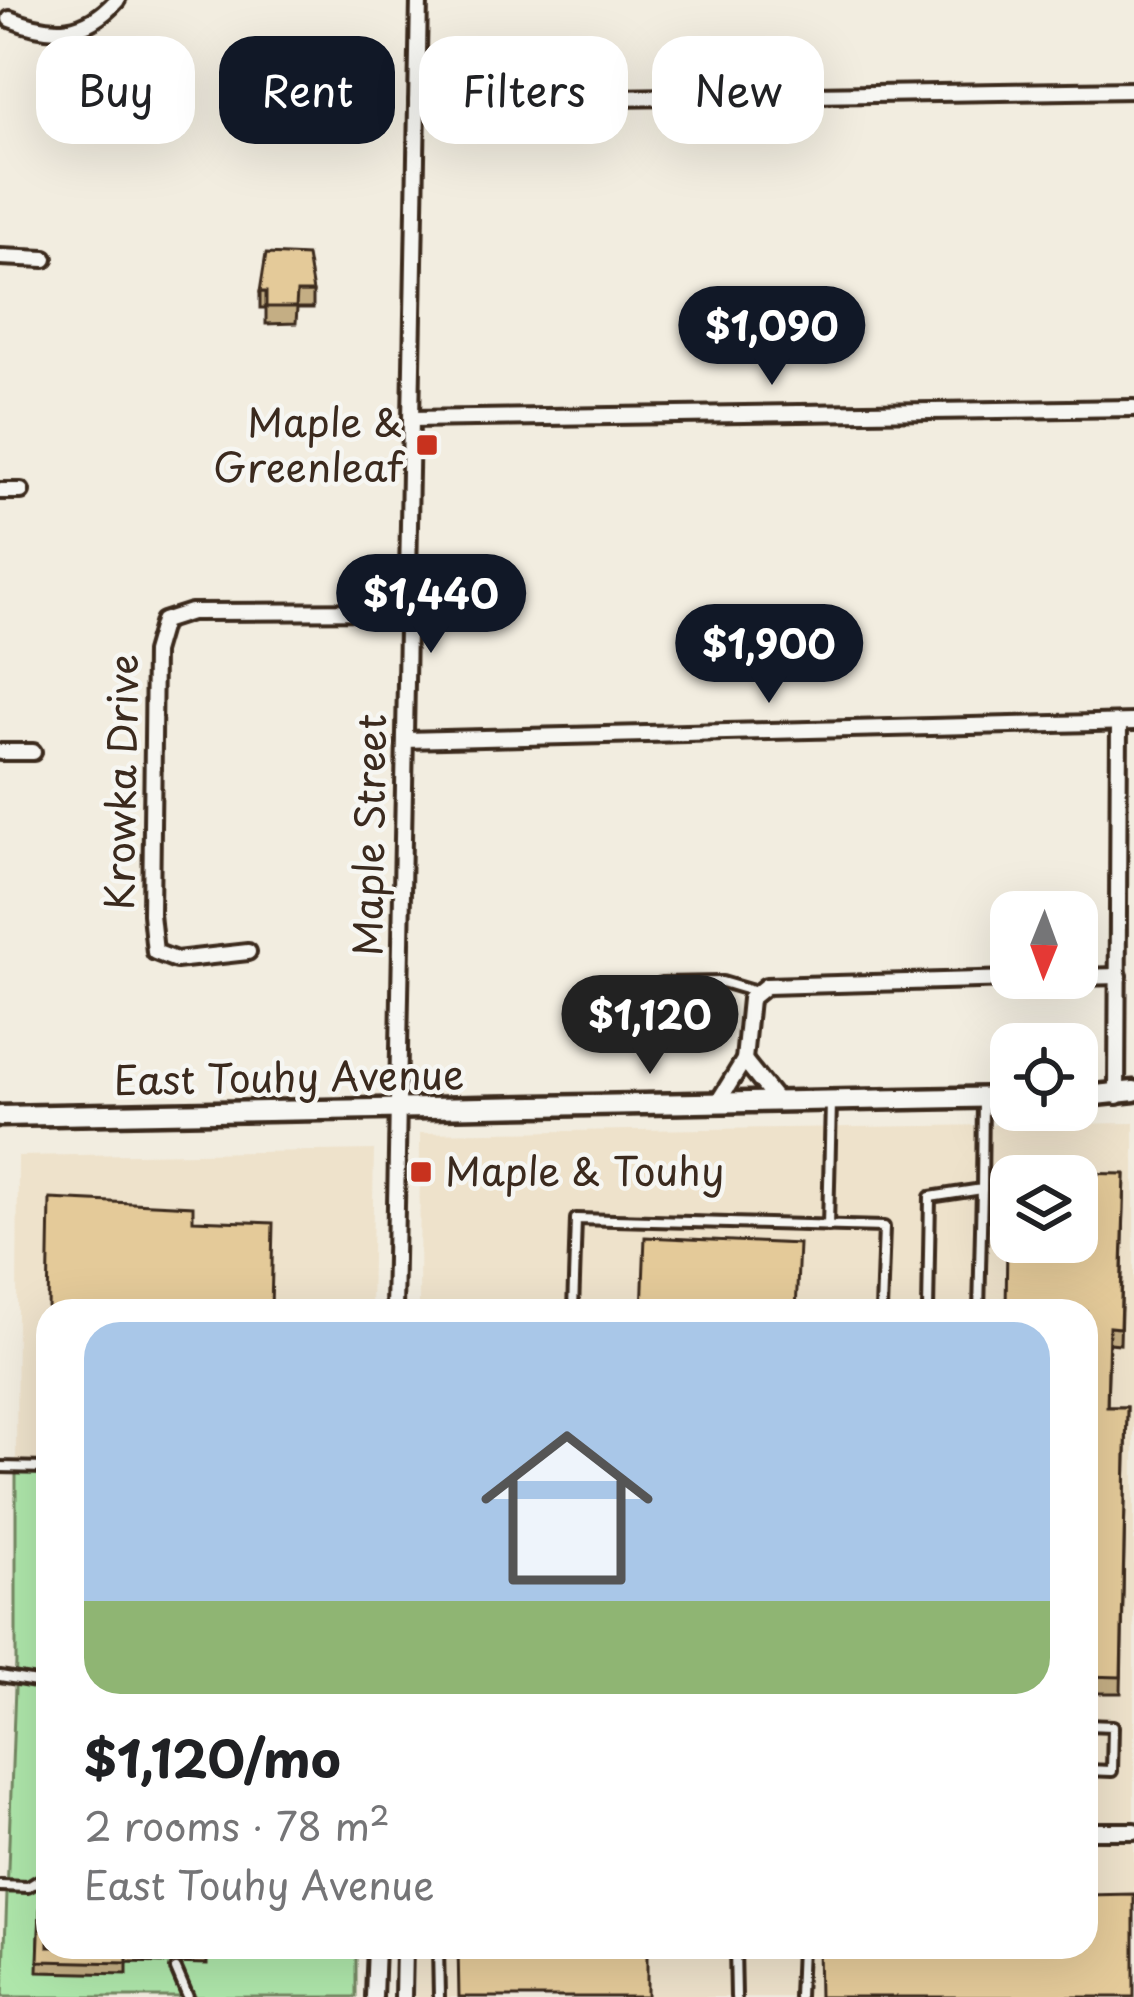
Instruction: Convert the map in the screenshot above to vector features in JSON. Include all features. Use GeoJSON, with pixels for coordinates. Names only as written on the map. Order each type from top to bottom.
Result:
{"type":"FeatureCollection","features":[{"type":"Feature","properties":{"kind":"main road","name":"East Touhy Avenue"},"geometry":{"type":"LineString","coordinates":[[0,1116],[990,1098]]}},
{"type":"Feature","properties":{"kind":"street"},"geometry":{"type":"LineString","coordinates":[[10,19],[38,30],[68,32],[89,26],[117,0]]}},
{"type":"Feature","properties":{"kind":"street","name":"Maple Street"},"geometry":{"type":"LineString","coordinates":[[394,1299],[419,0]]}},
{"type":"Feature","properties":{"kind":"street"},"geometry":{"type":"LineString","coordinates":[[417,101],[1134,90]]}},
{"type":"Feature","properties":{"kind":"street"},"geometry":{"type":"LineString","coordinates":[[0,257],[45,259]]}},
{"type":"Feature","properties":{"kind":"street"},"geometry":{"type":"LineString","coordinates":[[411,419],[1134,408]]}},
{"type":"Feature","properties":{"kind":"street"},"geometry":{"type":"LineString","coordinates":[[0,491],[21,491]]}},
{"type":"Feature","properties":{"kind":"street","name":"Krowka Drive"},"geometry":{"type":"LineString","coordinates":[[248,952],[176,960],[155,952],[151,914],[154,652],[163,621],[191,611],[407,611]]}},
{"type":"Feature","properties":{"kind":"street"},"geometry":{"type":"LineString","coordinates":[[404,740],[1127,723],[1119,976],[1128,1096]]}},
{"type":"Feature","properties":{"kind":"street"},"geometry":{"type":"LineString","coordinates":[[0,752],[32,752]]}},
{"type":"Feature","properties":{"kind":"street"},"geometry":{"type":"LineString","coordinates":[[1098,976],[1119,976]]}},
{"type":"Feature","properties":{"kind":"street"},"geometry":{"type":"LineString","coordinates":[[718,1102],[744,1060],[744,1017],[766,986],[990,980]]}},
{"type":"Feature","properties":{"kind":"street"},"geometry":{"type":"LineString","coordinates":[[744,1060],[776,1101]]}},
{"type":"Feature","properties":{"kind":"street"},"geometry":{"type":"LineString","coordinates":[[1098,1832],[1134,1831]]}},
{"type":"Feature","properties":{"kind":"street"},"geometry":{"type":"LineString","coordinates":[[374,1997],[376,1959]]}},
{"type":"Feature","properties":{"kind":"street"},"geometry":{"type":"LineString","coordinates":[[403,1997],[404,1959]]}},
{"type":"Feature","properties":{"kind":"lane"},"geometry":{"type":"LineString","coordinates":[[661,983],[722,982],[758,993]]}},
{"type":"Feature","properties":{"kind":"lane"},"geometry":{"type":"LineString","coordinates":[[979,1299],[982,1098]]}},
{"type":"Feature","properties":{"kind":"lane"},"geometry":{"type":"LineString","coordinates":[[828,1226],[832,1100]]}},
{"type":"Feature","properties":{"kind":"lane"},"geometry":{"type":"LineString","coordinates":[[928,1299],[930,1198],[982,1190]]}},
{"type":"Feature","properties":{"kind":"lane"},"geometry":{"type":"LineString","coordinates":[[573,1299],[576,1219],[884,1227],[881,1299]]}},
{"type":"Feature","properties":{"kind":"lane"},"geometry":{"type":"LineString","coordinates":[[0,1467],[36,1468]]}},
{"type":"Feature","properties":{"kind":"lane"},"geometry":{"type":"LineString","coordinates":[[0,1676],[36,1682]]}},
{"type":"Feature","properties":{"kind":"lane"},"geometry":{"type":"LineString","coordinates":[[1098,1725],[1113,1726],[1112,1771],[1098,1770]]}},
{"type":"Feature","properties":{"kind":"lane"},"geometry":{"type":"LineString","coordinates":[[0,1886],[28,1887],[36,1882]]}},
{"type":"Feature","properties":{"kind":"lane"},"geometry":{"type":"LineString","coordinates":[[438,1959],[439,1997]]}},
{"type":"Feature","properties":{"kind":"lane"},"geometry":{"type":"LineString","coordinates":[[735,1959],[736,1997]]}},
{"type":"Feature","properties":{"kind":"lane"},"geometry":{"type":"LineString","coordinates":[[799,1997],[801,1959]]}},
{"type":"Feature","properties":{"kind":"lane"},"geometry":{"type":"LineString","coordinates":[[176,1969],[188,1997]]}},
{"type":"Feature","properties":{"kind":"shaded area"},"geometry":{"type":"Polygon","coordinates":[[[1134,1123],[1134,1997],[415,1997],[415,1959],[1098,1959],[1098,1299],[419,1299],[420,1133],[990,1125],[990,1131],[1098,1131],[1098,1124],[1134,1123]]]}},
{"type":"Feature","properties":{"kind":"shaded area"},"geometry":{"type":"Polygon","coordinates":[[[374,1150],[371,1299],[36,1299],[36,1463],[16,1462],[18,1156],[374,1150]]]}},
{"type":"Feature","properties":{"kind":"green space"},"geometry":{"type":"Polygon","coordinates":[[[16,1462],[36,1463],[36,1959],[356,1959],[356,1997],[3,1997],[16,1662],[16,1462]]]}},
{"type":"Feature","properties":{"kind":"building"},"geometry":{"type":"Polygon","coordinates":[[[266,254],[307,256],[313,292],[297,292],[296,307],[266,307],[266,292],[260,292],[266,254]]]}},
{"type":"Feature","properties":{"kind":"building"},"geometry":{"type":"Polygon","coordinates":[[[1098,1174],[1125,1174],[1120,1328],[1109,1327],[1107,1407],[1127,1407],[1121,1677],[1098,1676],[1098,1299],[1006,1299],[1007,1263],[1098,1263],[1098,1174]]]}},
{"type":"Feature","properties":{"kind":"building"},"geometry":{"type":"Polygon","coordinates":[[[50,1199],[193,1206],[193,1220],[273,1223],[271,1299],[48,1299],[50,1199]]]}},
{"type":"Feature","properties":{"kind":"building"},"geometry":{"type":"Polygon","coordinates":[[[645,1237],[799,1244],[797,1299],[642,1299],[645,1237]]]}},
{"type":"Feature","properties":{"kind":"building"},"geometry":{"type":"Polygon","coordinates":[[[1134,1894],[1134,1997],[819,1997],[818,1959],[1098,1959],[1098,1895],[1134,1894]]]}},
{"type":"Feature","properties":{"kind":"building"},"geometry":{"type":"Polygon","coordinates":[[[127,1959],[127,1963],[38,1961],[127,1959]]]}},
{"type":"Feature","properties":{"kind":"building"},"geometry":{"type":"Polygon","coordinates":[[[458,1959],[647,1959],[647,1997],[459,1997],[458,1959]]]}},
{"type":"Feature","properties":{"kind":"place","name":"Maple & Greenleaf"},"geometry":{"type":"Point","coordinates":[427,445]}},
{"type":"Feature","properties":{"kind":"place","name":"Maple & Touhy"},"geometry":{"type":"Point","coordinates":[421,1172]}}]}
